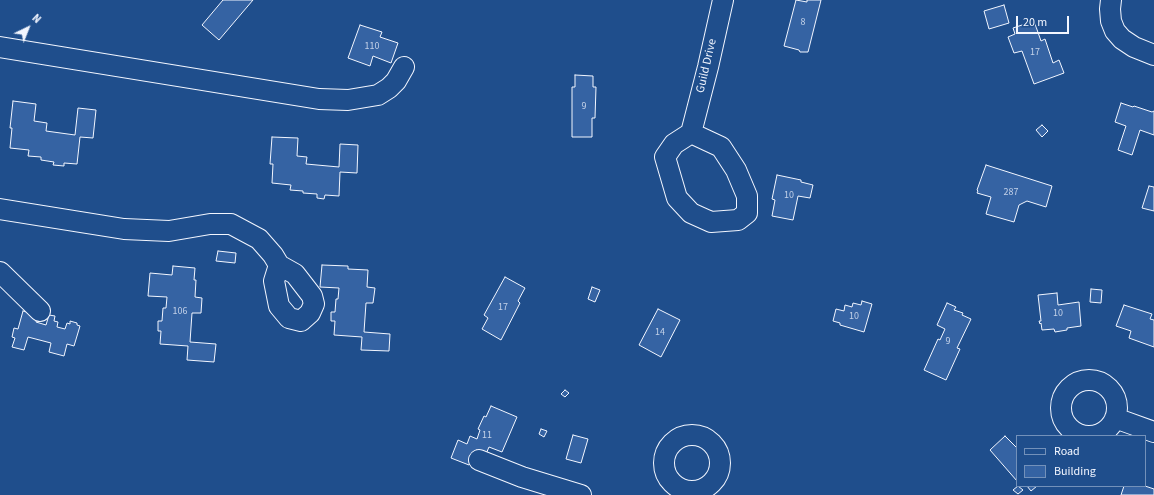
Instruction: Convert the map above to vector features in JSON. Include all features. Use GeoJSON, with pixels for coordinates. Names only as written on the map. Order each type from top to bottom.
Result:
{"type":"FeatureCollection","features":[{"type":"Feature","properties":{"kind":"street","name":"Guild Drive"},"geometry":{"type":"LineString","coordinates":[[691,133],[723,0]]}},
{"type":"Feature","properties":{"kind":"street"},"geometry":{"type":"LineString","coordinates":[[1111,0],[1111,21],[1115,31],[1122,39],[1134,47],[1154,55]]}},
{"type":"Feature","properties":{"kind":"street"},"geometry":{"type":"LineString","coordinates":[[0,47],[319,99],[348,100],[378,95],[389,88],[396,81],[404,67]]}},
{"type":"Feature","properties":{"kind":"street"},"geometry":{"type":"LineString","coordinates":[[691,133],[721,147],[736,170],[747,196],[747,213],[738,220],[711,222],[691,213],[677,198],[665,157],[674,144],[691,133]]}},
{"type":"Feature","properties":{"kind":"street"},"geometry":{"type":"LineString","coordinates":[[0,209],[124,229],[169,231],[210,224],[231,224],[259,238],[279,265]]}},
{"type":"Feature","properties":{"kind":"street"},"geometry":{"type":"LineString","coordinates":[[0,272],[40,311]]}},
{"type":"Feature","properties":{"kind":"street"},"geometry":{"type":"LineString","coordinates":[[1115,418],[1154,432]]}},
{"type":"Feature","properties":{"kind":"street"},"geometry":{"type":"LineString","coordinates":[[479,460],[522,477],[581,495]]}},
{"type":"Feature","properties":{"kind":"building"},"geometry":{"type":"Polygon","coordinates":[[[223,0],[253,0],[219,40],[202,25],[223,0]]]}},
{"type":"Feature","properties":{"kind":"building"},"geometry":{"type":"Polygon","coordinates":[[[796,0],[807,2],[807,0],[821,0],[808,52],[800,52],[799,50],[784,46],[796,0]]]}},
{"type":"Feature","properties":{"kind":"building"},"geometry":{"type":"Polygon","coordinates":[[[1004,5],[1009,23],[989,29],[984,11],[1004,5]]]}},
{"type":"Feature","properties":{"kind":"building"},"geometry":{"type":"Polygon","coordinates":[[[1034,21],[1041,41],[1045,39],[1053,63],[1059,60],[1064,73],[1034,84],[1022,51],[1014,53],[1008,37],[1015,34],[1013,28],[1034,21]]]}},
{"type":"Feature","properties":{"kind":"building"},"geometry":{"type":"Polygon","coordinates":[[[360,25],[382,32],[380,37],[398,43],[391,63],[373,56],[370,66],[348,58],[360,25]]]}},
{"type":"Feature","properties":{"kind":"building"},"geometry":{"type":"Polygon","coordinates":[[[575,75],[593,76],[593,87],[596,87],[595,118],[592,118],[592,137],[572,137],[572,87],[575,87],[575,75]]]}},
{"type":"Feature","properties":{"kind":"building"},"geometry":{"type":"Polygon","coordinates":[[[13,101],[36,104],[34,121],[47,123],[46,131],[75,135],[78,108],[96,110],[93,138],[80,137],[77,164],[64,163],[64,166],[53,165],[54,162],[41,160],[41,157],[28,156],[29,150],[10,148],[12,128],[10,128],[13,101]]]}},
{"type":"Feature","properties":{"kind":"building"},"geometry":{"type":"Polygon","coordinates":[[[1121,103],[1152,112],[1154,111],[1154,135],[1140,130],[1132,155],[1118,150],[1126,126],[1115,122],[1121,103]]]}},
{"type":"Feature","properties":{"kind":"building"},"geometry":{"type":"Polygon","coordinates":[[[1042,125],[1048,131],[1042,137],[1036,130],[1042,125]]]}},
{"type":"Feature","properties":{"kind":"building"},"geometry":{"type":"Polygon","coordinates":[[[272,137],[298,138],[297,156],[307,157],[306,164],[339,167],[340,144],[358,145],[357,173],[340,172],[339,196],[325,195],[324,199],[317,198],[317,194],[290,190],[291,185],[272,183],[273,164],[270,164],[272,137]]]}},
{"type":"Feature","properties":{"kind":"building"},"geometry":{"type":"Polygon","coordinates":[[[986,165],[1052,186],[1046,207],[1027,201],[1019,205],[1014,222],[986,214],[991,197],[977,193],[977,190],[986,165]]]}},
{"type":"Feature","properties":{"kind":"building"},"geometry":{"type":"Polygon","coordinates":[[[777,175],[801,180],[801,182],[813,185],[810,198],[798,196],[793,220],[772,216],[775,200],[772,199],[777,175]]]}},
{"type":"Feature","properties":{"kind":"building"},"geometry":{"type":"Polygon","coordinates":[[[1149,186],[1154,187],[1154,211],[1142,208],[1149,186]]]}},
{"type":"Feature","properties":{"kind":"building"},"geometry":{"type":"Polygon","coordinates":[[[218,251],[236,253],[235,263],[216,261],[218,251]]]}},
{"type":"Feature","properties":{"kind":"building"},"geometry":{"type":"Polygon","coordinates":[[[322,265],[348,266],[348,269],[368,270],[367,287],[375,288],[373,303],[366,303],[364,332],[390,334],[389,351],[361,350],[362,337],[334,335],[335,321],[331,321],[331,312],[335,312],[339,288],[320,287],[322,265]]]}},
{"type":"Feature","properties":{"kind":"building"},"geometry":{"type":"Polygon","coordinates":[[[173,266],[195,268],[195,297],[202,298],[201,313],[192,313],[190,342],[216,344],[214,362],[187,360],[188,346],[160,344],[161,331],[158,331],[158,321],[162,321],[163,308],[166,308],[167,297],[148,296],[150,273],[172,275],[173,266]]]}},
{"type":"Feature","properties":{"kind":"building"},"geometry":{"type":"Polygon","coordinates":[[[505,277],[525,288],[518,301],[520,303],[501,340],[482,329],[488,318],[484,315],[505,277]]]}},
{"type":"Feature","properties":{"kind":"building"},"geometry":{"type":"Polygon","coordinates":[[[592,287],[600,290],[595,302],[588,299],[592,287]]]}},
{"type":"Feature","properties":{"kind":"building"},"geometry":{"type":"Polygon","coordinates":[[[1091,289],[1102,290],[1101,303],[1090,302],[1091,289]]]}},
{"type":"Feature","properties":{"kind":"building"},"geometry":{"type":"Polygon","coordinates":[[[1057,293],[1058,305],[1079,302],[1081,326],[1055,332],[1054,329],[1042,330],[1041,323],[1040,324],[1039,321],[1041,321],[1038,295],[1057,293]]]}},
{"type":"Feature","properties":{"kind":"building"},"geometry":{"type":"Polygon","coordinates":[[[862,301],[872,304],[864,332],[840,325],[840,323],[833,321],[836,309],[844,311],[845,305],[852,307],[853,303],[861,305],[862,301]]]}},
{"type":"Feature","properties":{"kind":"building"},"geometry":{"type":"Polygon","coordinates":[[[947,303],[956,307],[954,310],[963,313],[962,315],[971,319],[957,348],[960,349],[946,380],[924,370],[938,339],[940,340],[945,329],[937,325],[947,303]]]}},
{"type":"Feature","properties":{"kind":"building"},"geometry":{"type":"Polygon","coordinates":[[[1124,305],[1152,314],[1150,319],[1154,320],[1154,347],[1129,338],[1131,331],[1116,326],[1124,305]]]}},
{"type":"Feature","properties":{"kind":"building"},"geometry":{"type":"Polygon","coordinates":[[[658,309],[680,320],[661,357],[639,345],[658,309]]]}},
{"type":"Feature","properties":{"kind":"building"},"geometry":{"type":"Polygon","coordinates":[[[23,311],[38,315],[36,322],[46,325],[49,315],[55,316],[54,321],[58,322],[57,327],[65,329],[67,323],[70,324],[70,321],[77,323],[77,325],[80,326],[74,346],[67,344],[64,356],[49,352],[51,343],[28,337],[24,350],[12,347],[15,338],[12,337],[14,328],[18,329],[23,311]]]}},
{"type":"Feature","properties":{"kind":"building"},"geometry":{"type":"Polygon","coordinates":[[[565,390],[569,393],[565,397],[561,394],[565,390]]]}},
{"type":"Feature","properties":{"kind":"building"},"geometry":{"type":"Polygon","coordinates":[[[491,406],[517,417],[502,452],[489,447],[486,454],[476,450],[469,465],[451,458],[458,440],[467,444],[470,436],[477,439],[480,430],[478,429],[491,406]]]}},
{"type":"Feature","properties":{"kind":"building"},"geometry":{"type":"Polygon","coordinates":[[[541,429],[547,431],[544,437],[539,434],[541,429]]]}},
{"type":"Feature","properties":{"kind":"building"},"geometry":{"type":"Polygon","coordinates":[[[573,435],[588,439],[581,463],[566,459],[573,435]]]}},
{"type":"Feature","properties":{"kind":"building"},"geometry":{"type":"Polygon","coordinates":[[[1005,436],[1016,447],[1016,480],[990,450],[1005,436]]]}},
{"type":"Feature","properties":{"kind":"building"},"geometry":{"type":"Polygon","coordinates":[[[1146,486],[1154,489],[1154,495],[1121,495],[1124,487],[1146,486]]]}},
{"type":"Feature","properties":{"kind":"building"},"geometry":{"type":"Polygon","coordinates":[[[1019,487],[1023,490],[1018,494],[1013,490],[1019,487]]]}},
{"type":"Feature","properties":{"kind":"building"},"geometry":{"type":"Polygon","coordinates":[[[1028,487],[1036,487],[1031,491],[1028,487]]]}}]}
